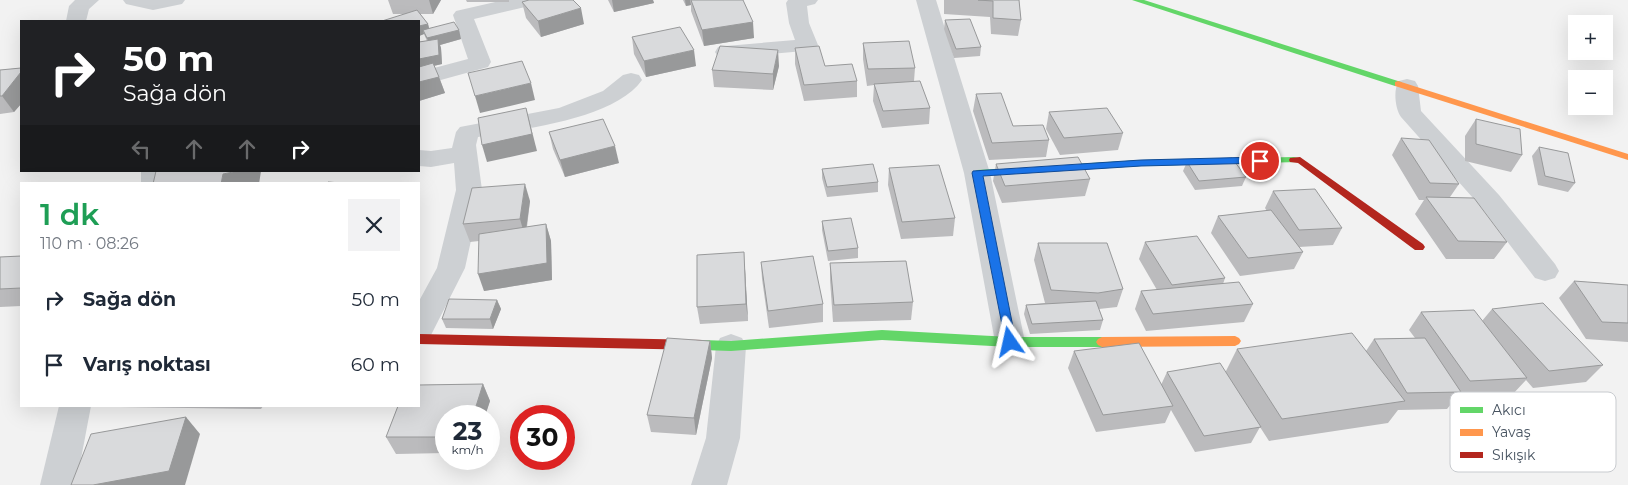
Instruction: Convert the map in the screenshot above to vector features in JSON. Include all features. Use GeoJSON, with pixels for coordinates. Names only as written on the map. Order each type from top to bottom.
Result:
{"type":"FeatureCollection","features":[{"type":"Feature","properties":{"kind":"street"},"geometry":{"type":"LineString","coordinates":[[76,20],[79,6],[89,0]]}},
{"type":"Feature","properties":{"kind":"street"},"geometry":{"type":"LineString","coordinates":[[133,0],[153,4],[175,0]]}},
{"type":"Feature","properties":{"kind":"street"},"geometry":{"type":"LineString","coordinates":[[420,80],[480,62],[463,15],[529,0]]}},
{"type":"Feature","properties":{"kind":"street"},"geometry":{"type":"LineString","coordinates":[[726,52],[807,44],[799,23],[796,3],[808,0]]}},
{"type":"Feature","properties":{"kind":"street"},"geometry":{"type":"LineString","coordinates":[[926,0],[977,173],[1010,342]]}},
{"type":"Feature","properties":{"kind":"street"},"geometry":{"type":"LineString","coordinates":[[1136,0],[1628,157]]}},
{"type":"Feature","properties":{"kind":"street"},"geometry":{"type":"LineString","coordinates":[[420,327],[451,268],[469,190],[464,145],[468,132],[564,114],[611,96],[631,80]]}},
{"type":"Feature","properties":{"kind":"street"},"geometry":{"type":"LineString","coordinates":[[1407,86],[1409,112],[1490,201],[1545,271]]}},
{"type":"Feature","properties":{"kind":"street"},"geometry":{"type":"LineString","coordinates":[[420,158],[431,159],[465,154]]}},
{"type":"Feature","properties":{"kind":"street"},"geometry":{"type":"LineString","coordinates":[[977,173],[1141,163],[1300,160],[1418,247]]}},
{"type":"Feature","properties":{"kind":"street"},"geometry":{"type":"LineString","coordinates":[[420,339],[731,346],[882,335],[1010,342],[1235,341]]}},
{"type":"Feature","properties":{"kind":"street"},"geometry":{"type":"LineString","coordinates":[[709,485],[723,438],[731,346]]}},
{"type":"Feature","properties":{"kind":"street"},"geometry":{"type":"LineString","coordinates":[[58,485],[75,407]]}},
{"type":"Feature","properties":{"kind":"building"},"geometry":{"type":"Polygon","coordinates":[[[529,0],[573,0],[581,8],[538,21],[522,2],[529,0]]]}},
{"type":"Feature","properties":{"kind":"building"},"geometry":{"type":"Polygon","coordinates":[[[691,0],[743,0],[753,22],[702,30],[691,0]]]}},
{"type":"Feature","properties":{"kind":"building"},"geometry":{"type":"Polygon","coordinates":[[[978,0],[1019,0],[1021,20],[993,18],[993,1],[978,0]]]}},
{"type":"Feature","properties":{"kind":"building"},"geometry":{"type":"Polygon","coordinates":[[[417,10],[428,24],[420,26],[420,20],[385,20],[417,10]]]}},
{"type":"Feature","properties":{"kind":"building"},"geometry":{"type":"Polygon","coordinates":[[[970,19],[981,47],[956,49],[945,20],[970,19]]]}},
{"type":"Feature","properties":{"kind":"building"},"geometry":{"type":"Polygon","coordinates":[[[454,22],[459,30],[427,38],[423,30],[454,22]]]}},
{"type":"Feature","properties":{"kind":"building"},"geometry":{"type":"Polygon","coordinates":[[[680,27],[694,50],[644,61],[632,37],[680,27]]]}},
{"type":"Feature","properties":{"kind":"building"},"geometry":{"type":"Polygon","coordinates":[[[438,39],[439,55],[420,59],[420,42],[438,39]]]}},
{"type":"Feature","properties":{"kind":"building"},"geometry":{"type":"Polygon","coordinates":[[[909,41],[915,68],[868,69],[863,43],[909,41]]]}},
{"type":"Feature","properties":{"kind":"building"},"geometry":{"type":"Polygon","coordinates":[[[720,46],[778,50],[773,74],[712,70],[720,46]]]}},
{"type":"Feature","properties":{"kind":"building"},"geometry":{"type":"Polygon","coordinates":[[[819,46],[825,66],[852,64],[857,81],[804,85],[795,48],[819,46]]]}},
{"type":"Feature","properties":{"kind":"building"},"geometry":{"type":"Polygon","coordinates":[[[522,61],[531,83],[475,96],[468,73],[522,61]]]}},
{"type":"Feature","properties":{"kind":"building"},"geometry":{"type":"Polygon","coordinates":[[[433,63],[439,77],[420,82],[420,67],[433,63]]]}},
{"type":"Feature","properties":{"kind":"building"},"geometry":{"type":"Polygon","coordinates":[[[20,68],[20,73],[2,96],[0,96],[0,70],[20,68]]]}},
{"type":"Feature","properties":{"kind":"building"},"geometry":{"type":"Polygon","coordinates":[[[920,81],[930,108],[883,111],[874,84],[920,81]]]}},
{"type":"Feature","properties":{"kind":"building"},"geometry":{"type":"Polygon","coordinates":[[[1001,93],[1013,126],[1043,125],[1049,140],[992,143],[976,94],[1001,93]]]}},
{"type":"Feature","properties":{"kind":"building"},"geometry":{"type":"Polygon","coordinates":[[[526,108],[532,134],[482,145],[478,118],[526,108]]]}},
{"type":"Feature","properties":{"kind":"building"},"geometry":{"type":"Polygon","coordinates":[[[1107,108],[1123,133],[1064,138],[1049,112],[1107,108]]]}},
{"type":"Feature","properties":{"kind":"building"},"geometry":{"type":"Polygon","coordinates":[[[603,119],[615,146],[560,160],[549,132],[603,119]]]}},
{"type":"Feature","properties":{"kind":"building"},"geometry":{"type":"Polygon","coordinates":[[[1476,119],[1520,129],[1522,155],[1476,144],[1476,119]]]}},
{"type":"Feature","properties":{"kind":"building"},"geometry":{"type":"Polygon","coordinates":[[[1401,138],[1429,140],[1459,184],[1430,183],[1401,138]]]}},
{"type":"Feature","properties":{"kind":"building"},"geometry":{"type":"Polygon","coordinates":[[[1539,147],[1568,153],[1575,183],[1545,176],[1539,147]]]}},
{"type":"Feature","properties":{"kind":"building"},"geometry":{"type":"Polygon","coordinates":[[[1078,157],[1090,179],[1005,186],[996,164],[1078,157]]]}},
{"type":"Feature","properties":{"kind":"building"},"geometry":{"type":"Polygon","coordinates":[[[1232,158],[1246,177],[1199,181],[1187,162],[1232,158]]]}},
{"type":"Feature","properties":{"kind":"building"},"geometry":{"type":"Polygon","coordinates":[[[873,164],[878,182],[827,187],[822,169],[873,164]]]}},
{"type":"Feature","properties":{"kind":"building"},"geometry":{"type":"Polygon","coordinates":[[[939,165],[955,218],[902,222],[889,168],[939,165]]]}},
{"type":"Feature","properties":{"kind":"building"},"geometry":{"type":"Polygon","coordinates":[[[156,172],[233,172],[223,174],[221,182],[153,182],[156,172]]]}},
{"type":"Feature","properties":{"kind":"building"},"geometry":{"type":"Polygon","coordinates":[[[525,184],[520,219],[463,224],[472,188],[525,184]]]}},
{"type":"Feature","properties":{"kind":"building"},"geometry":{"type":"Polygon","coordinates":[[[1315,189],[1342,228],[1299,230],[1273,191],[1315,189]]]}},
{"type":"Feature","properties":{"kind":"building"},"geometry":{"type":"Polygon","coordinates":[[[1426,197],[1474,198],[1507,242],[1458,241],[1426,197]]]}},
{"type":"Feature","properties":{"kind":"building"},"geometry":{"type":"Polygon","coordinates":[[[1271,210],[1303,252],[1248,258],[1218,216],[1271,210]]]}},
{"type":"Feature","properties":{"kind":"building"},"geometry":{"type":"Polygon","coordinates":[[[851,218],[858,248],[828,251],[822,221],[851,218]]]}},
{"type":"Feature","properties":{"kind":"building"},"geometry":{"type":"Polygon","coordinates":[[[546,224],[547,263],[478,274],[479,234],[546,224]]]}},
{"type":"Feature","properties":{"kind":"building"},"geometry":{"type":"Polygon","coordinates":[[[1197,236],[1225,278],[1172,285],[1145,242],[1197,236]]]}},
{"type":"Feature","properties":{"kind":"building"},"geometry":{"type":"Polygon","coordinates":[[[1038,243],[1107,243],[1123,289],[1098,293],[1051,290],[1038,243]]]}},
{"type":"Feature","properties":{"kind":"building"},"geometry":{"type":"Polygon","coordinates":[[[744,252],[746,304],[697,307],[697,255],[744,252]]]}},
{"type":"Feature","properties":{"kind":"building"},"geometry":{"type":"Polygon","coordinates":[[[20,256],[20,288],[0,289],[0,257],[20,256]]]}},
{"type":"Feature","properties":{"kind":"building"},"geometry":{"type":"Polygon","coordinates":[[[813,256],[823,304],[768,311],[761,262],[813,256]]]}},
{"type":"Feature","properties":{"kind":"building"},"geometry":{"type":"Polygon","coordinates":[[[906,261],[913,302],[834,305],[830,263],[906,261]]]}},
{"type":"Feature","properties":{"kind":"building"},"geometry":{"type":"Polygon","coordinates":[[[1574,281],[1628,285],[1628,323],[1602,322],[1574,281]]]}},
{"type":"Feature","properties":{"kind":"building"},"geometry":{"type":"Polygon","coordinates":[[[1239,282],[1253,304],[1153,314],[1141,291],[1239,282]]]}},
{"type":"Feature","properties":{"kind":"building"},"geometry":{"type":"Polygon","coordinates":[[[449,299],[497,300],[490,319],[442,319],[449,299]]]}},
{"type":"Feature","properties":{"kind":"building"},"geometry":{"type":"Polygon","coordinates":[[[1096,301],[1103,320],[1032,324],[1026,305],[1096,301]]]}},
{"type":"Feature","properties":{"kind":"building"},"geometry":{"type":"Polygon","coordinates":[[[1543,303],[1603,365],[1549,371],[1492,309],[1543,303]]]}},
{"type":"Feature","properties":{"kind":"building"},"geometry":{"type":"Polygon","coordinates":[[[1474,310],[1527,378],[1470,381],[1421,312],[1474,310]]]}},
{"type":"Feature","properties":{"kind":"building"},"geometry":{"type":"Polygon","coordinates":[[[1352,333],[1405,401],[1282,419],[1237,349],[1352,333]]]}},
{"type":"Feature","properties":{"kind":"building"},"geometry":{"type":"Polygon","coordinates":[[[667,338],[710,341],[694,418],[647,415],[667,338]]]}},
{"type":"Feature","properties":{"kind":"building"},"geometry":{"type":"Polygon","coordinates":[[[1425,338],[1461,392],[1407,393],[1374,339],[1425,338]]]}},
{"type":"Feature","properties":{"kind":"building"},"geometry":{"type":"Polygon","coordinates":[[[1139,343],[1173,406],[1103,415],[1074,351],[1139,343]]]}},
{"type":"Feature","properties":{"kind":"building"},"geometry":{"type":"Polygon","coordinates":[[[1220,363],[1261,427],[1204,436],[1167,372],[1220,363]]]}},
{"type":"Feature","properties":{"kind":"building"},"geometry":{"type":"Polygon","coordinates":[[[483,384],[476,405],[435,405],[435,437],[386,437],[398,407],[420,407],[420,385],[483,384]]]}},
{"type":"Feature","properties":{"kind":"building"},"geometry":{"type":"Polygon","coordinates":[[[186,417],[169,471],[93,485],[71,485],[91,434],[186,417]]]}},
{"type":"Feature","properties":{"kind":"traffic: fast"},"geometry":{"type":"LineString","coordinates":[[1136,0],[1398,84]]}},
{"type":"Feature","properties":{"kind":"traffic: fast"},"geometry":{"type":"LineString","coordinates":[[977,173],[1141,163],[1294,160]]}},
{"type":"Feature","properties":{"kind":"traffic: fast"},"geometry":{"type":"LineString","coordinates":[[702,345],[731,346],[882,335],[1010,342],[1102,342]]}},
{"type":"Feature","properties":{"kind":"traffic: slow"},"geometry":{"type":"LineString","coordinates":[[1398,84],[1628,157]]}},
{"type":"Feature","properties":{"kind":"traffic: slow"},"geometry":{"type":"LineString","coordinates":[[1102,342],[1235,341]]}},
{"type":"Feature","properties":{"kind":"traffic: jam"},"geometry":{"type":"LineString","coordinates":[[1294,160],[1300,160],[1419,247]]}},
{"type":"Feature","properties":{"kind":"traffic: jam"},"geometry":{"type":"LineString","coordinates":[[420,339],[702,345]]}},
{"type":"Feature","properties":{"kind":"route"},"geometry":{"type":"LineString","coordinates":[[1010,342],[977,173],[1141,163],[1260,161]]}}]}
